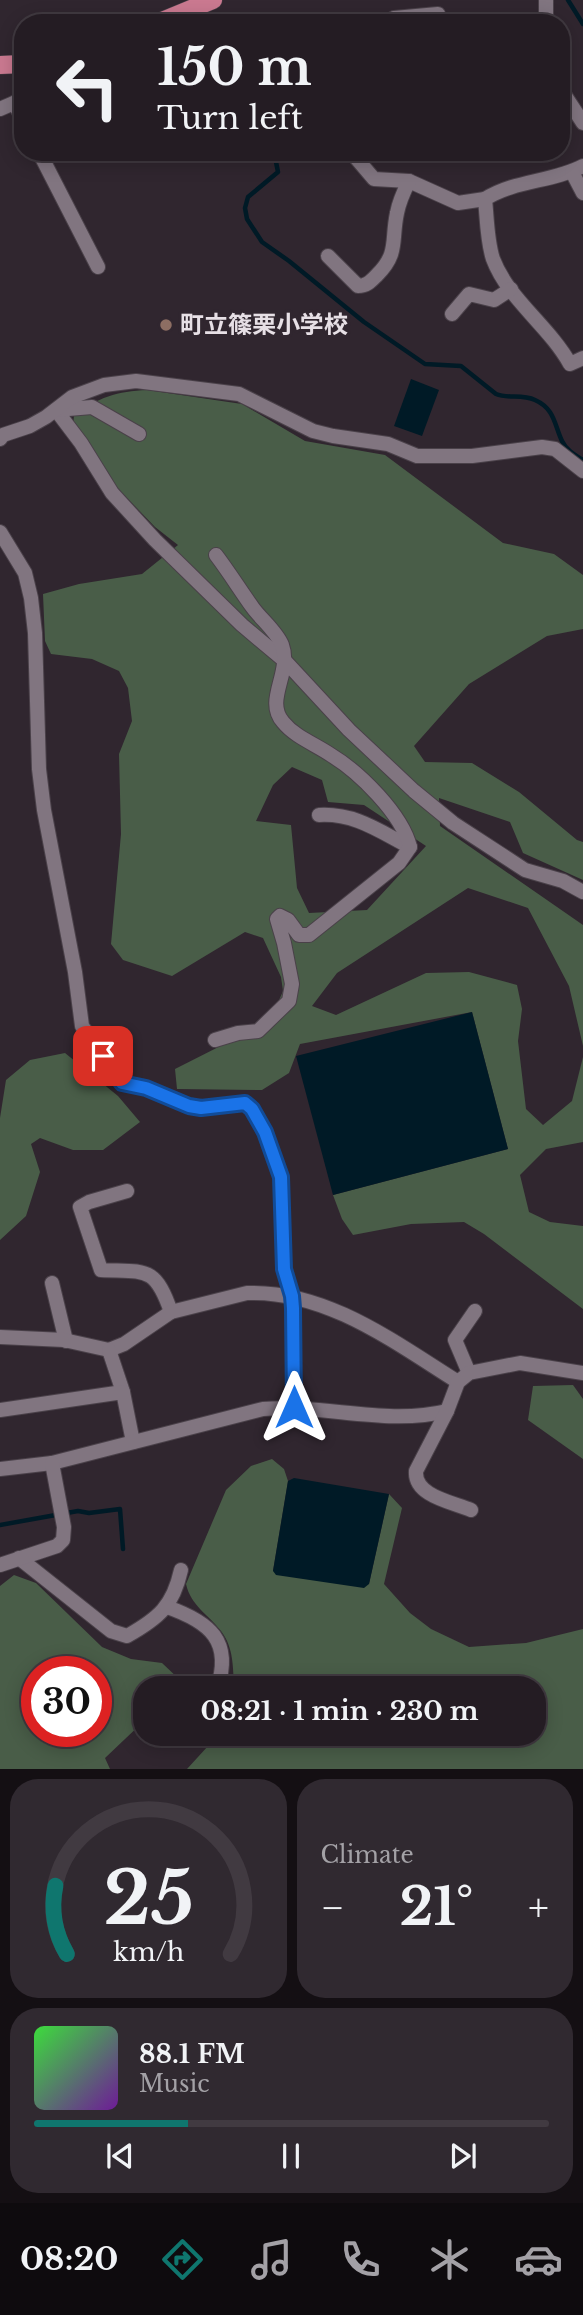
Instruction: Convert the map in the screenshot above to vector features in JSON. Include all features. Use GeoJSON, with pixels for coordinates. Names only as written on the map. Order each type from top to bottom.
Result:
{"type":"FeatureCollection","features":[{"type":"Feature","properties":{"kind":"main road"},"geometry":{"type":"LineString","coordinates":[[185,5],[213,0]]}},
{"type":"Feature","properties":{"kind":"street"},"geometry":{"type":"LineString","coordinates":[[570,103],[583,123]]}},
{"type":"Feature","properties":{"kind":"street"},"geometry":{"type":"LineString","coordinates":[[45,161],[98,267]]}},
{"type":"Feature","properties":{"kind":"street"},"geometry":{"type":"LineString","coordinates":[[359,161],[374,179],[409,181],[458,203],[485,200],[527,182],[577,169],[583,193]]}},
{"type":"Feature","properties":{"kind":"street"},"geometry":{"type":"LineString","coordinates":[[328,256],[358,286],[365,286],[374,278],[389,263],[392,256],[397,211],[409,181]]}},
{"type":"Feature","properties":{"kind":"street"},"geometry":{"type":"LineString","coordinates":[[485,200],[492,257],[511,289],[576,366]]}},
{"type":"Feature","properties":{"kind":"street"},"geometry":{"type":"LineString","coordinates":[[452,314],[469,294],[494,300],[511,289]]}},
{"type":"Feature","properties":{"kind":"street"},"geometry":{"type":"LineString","coordinates":[[1,436],[30,426],[72,397],[104,385],[136,381],[239,394],[313,431],[388,444],[416,456],[472,456],[542,447],[555,449],[583,471]]}},
{"type":"Feature","properties":{"kind":"street"},"geometry":{"type":"LineString","coordinates":[[56,410],[92,407],[139,434]]}},
{"type":"Feature","properties":{"kind":"street"},"geometry":{"type":"LineString","coordinates":[[56,410],[81,443],[112,493],[155,540],[242,625],[286,662],[414,791],[453,822],[524,870],[564,881],[583,892]]}},
{"type":"Feature","properties":{"kind":"street"},"geometry":{"type":"LineString","coordinates":[[0,532],[25,573],[32,598],[39,769],[82,1026],[122,1083],[146,1088],[189,1106],[216,1108],[245,1103],[252,1109],[265,1132],[281,1177],[284,1269],[292,1296],[294,1407]]}},
{"type":"Feature","properties":{"kind":"street"},"geometry":{"type":"LineString","coordinates":[[215,1041],[258,1031],[289,1001],[292,984],[277,919],[280,916],[288,920],[299,935],[309,935],[400,863],[410,846],[407,834],[398,820],[353,771],[291,731],[280,719],[275,707],[286,662],[281,642],[216,555]]}},
{"type":"Feature","properties":{"kind":"street"},"geometry":{"type":"LineString","coordinates":[[319,816],[342,815],[410,846]]}},
{"type":"Feature","properties":{"kind":"street"},"geometry":{"type":"LineString","coordinates":[[127,1191],[80,1207],[101,1270],[141,1272],[155,1277],[171,1312]]}},
{"type":"Feature","properties":{"kind":"street"},"geometry":{"type":"LineString","coordinates":[[52,1283],[66,1341]]}},
{"type":"Feature","properties":{"kind":"street"},"geometry":{"type":"LineString","coordinates":[[0,1337],[66,1341],[108,1350],[124,1344],[171,1312],[247,1293],[292,1296],[313,1301],[464,1378],[520,1363],[583,1373]]}},
{"type":"Feature","properties":{"kind":"street"},"geometry":{"type":"LineString","coordinates":[[471,1510],[421,1490],[415,1480],[416,1471],[464,1378],[455,1340],[475,1311]]}},
{"type":"Feature","properties":{"kind":"street"},"geometry":{"type":"LineString","coordinates":[[108,1350],[123,1392],[133,1442]]}},
{"type":"Feature","properties":{"kind":"street"},"geometry":{"type":"LineString","coordinates":[[0,1410],[123,1392]]}},
{"type":"Feature","properties":{"kind":"street"},"geometry":{"type":"LineString","coordinates":[[0,1469],[52,1463],[263,1409],[294,1407],[403,1418],[447,1411]]}},
{"type":"Feature","properties":{"kind":"street"},"geometry":{"type":"LineString","coordinates":[[0,1565],[57,1546],[63,1540],[64,1527],[52,1463]]}},
{"type":"Feature","properties":{"kind":"street"},"geometry":{"type":"LineString","coordinates":[[19,1558],[111,1632],[127,1636],[144,1627],[167,1607],[176,1592],[181,1570]]}},
{"type":"Feature","properties":{"kind":"street"},"geometry":{"type":"LineString","coordinates":[[167,1607],[196,1619],[210,1631],[220,1644],[223,1656],[221,1676]]}},
{"type":"Feature","properties":{"kind":"green space"},"geometry":{"type":"Polygon","coordinates":[[[147,390],[242,404],[305,441],[385,455],[503,543],[554,554],[583,575],[583,629],[547,636],[469,684],[414,746],[425,762],[472,763],[519,792],[577,840],[583,842],[583,880],[523,853],[510,822],[439,798],[440,826],[583,925],[583,1046],[569,986],[528,908],[468,888],[337,973],[312,1006],[336,1015],[426,973],[469,972],[517,985],[522,1009],[518,1041],[526,1109],[543,1125],[572,1101],[583,1057],[583,1142],[546,1149],[520,1175],[529,1212],[550,1222],[583,1226],[583,1309],[484,1234],[464,1222],[411,1224],[353,1235],[342,1219],[333,1195],[508,1149],[472,1012],[300,1044],[289,1073],[262,1090],[177,1089],[175,1069],[270,1021],[283,991],[281,977],[263,938],[245,932],[172,976],[123,960],[111,944],[121,834],[119,754],[132,721],[128,688],[119,671],[92,659],[51,654],[45,641],[43,594],[79,584],[142,574],[178,545],[155,527],[107,477],[73,426],[74,415],[91,404],[108,396],[147,390]],[[292,767],[273,785],[256,821],[291,825],[297,888],[309,913],[367,910],[426,846],[364,805],[328,802],[322,780],[292,767]]]}},
{"type":"Feature","properties":{"kind":"green space"},"geometry":{"type":"Polygon","coordinates":[[[65,1053],[118,1096],[140,1122],[103,1150],[73,1150],[40,1138],[31,1144],[40,1172],[26,1216],[0,1240],[0,1118],[6,1080],[30,1060],[65,1053]]]}},
{"type":"Feature","properties":{"kind":"green space"},"geometry":{"type":"Polygon","coordinates":[[[573,1385],[583,1399],[583,1459],[528,1420],[533,1386],[573,1385]]]}},
{"type":"Feature","properties":{"kind":"green space"},"geometry":{"type":"Polygon","coordinates":[[[272,1459],[284,1469],[288,1481],[273,1571],[369,1584],[389,1494],[402,1508],[384,1584],[410,1613],[431,1629],[469,1647],[526,1643],[583,1629],[583,1769],[187,1769],[208,1746],[546,1746],[546,1676],[233,1676],[232,1658],[225,1638],[192,1598],[186,1584],[226,1490],[251,1466],[272,1459]]]}},
{"type":"Feature","properties":{"kind":"green space"},"geometry":{"type":"Polygon","coordinates":[[[14,1575],[36,1583],[102,1647],[131,1659],[162,1663],[176,1676],[133,1676],[133,1731],[105,1758],[110,1769],[0,1769],[0,1586],[14,1575]]]}},
{"type":"Feature","properties":{"kind":"water"},"geometry":{"type":"Polygon","coordinates":[[[411,379],[439,390],[422,436],[394,426],[411,379]]]}},
{"type":"Feature","properties":{"kind":"water"},"geometry":{"type":"Polygon","coordinates":[[[472,1012],[508,1149],[333,1195],[296,1056],[472,1012]]]}},
{"type":"Feature","properties":{"kind":"water"},"geometry":{"type":"Polygon","coordinates":[[[294,1478],[389,1494],[369,1584],[364,1588],[276,1575],[273,1571],[288,1481],[294,1478]]]}},
{"type":"Feature","properties":{"kind":"waterway"},"geometry":{"type":"LineString","coordinates":[[568,0],[583,24]]}},
{"type":"Feature","properties":{"kind":"waterway"},"geometry":{"type":"LineString","coordinates":[[276,161],[278,172],[248,197],[245,208],[247,219],[262,242],[364,322],[425,364],[461,366],[496,394],[530,398],[542,404],[553,418],[564,444],[583,460]]}},
{"type":"Feature","properties":{"kind":"waterway"},"geometry":{"type":"LineString","coordinates":[[0,1525],[78,1511],[89,1513],[120,1509],[123,1549]]}},
{"type":"Feature","properties":{"kind":"place","name":"町立篠栗小学校"},"geometry":{"type":"Point","coordinates":[166,325]}},
{"type":"Feature","properties":{"kind":"route"},"geometry":{"type":"LineString","coordinates":[[103,1056],[122,1083],[146,1088],[189,1106],[216,1108],[245,1103],[252,1109],[265,1132],[281,1177],[284,1269],[293,1308],[294,1407]]}}]}
